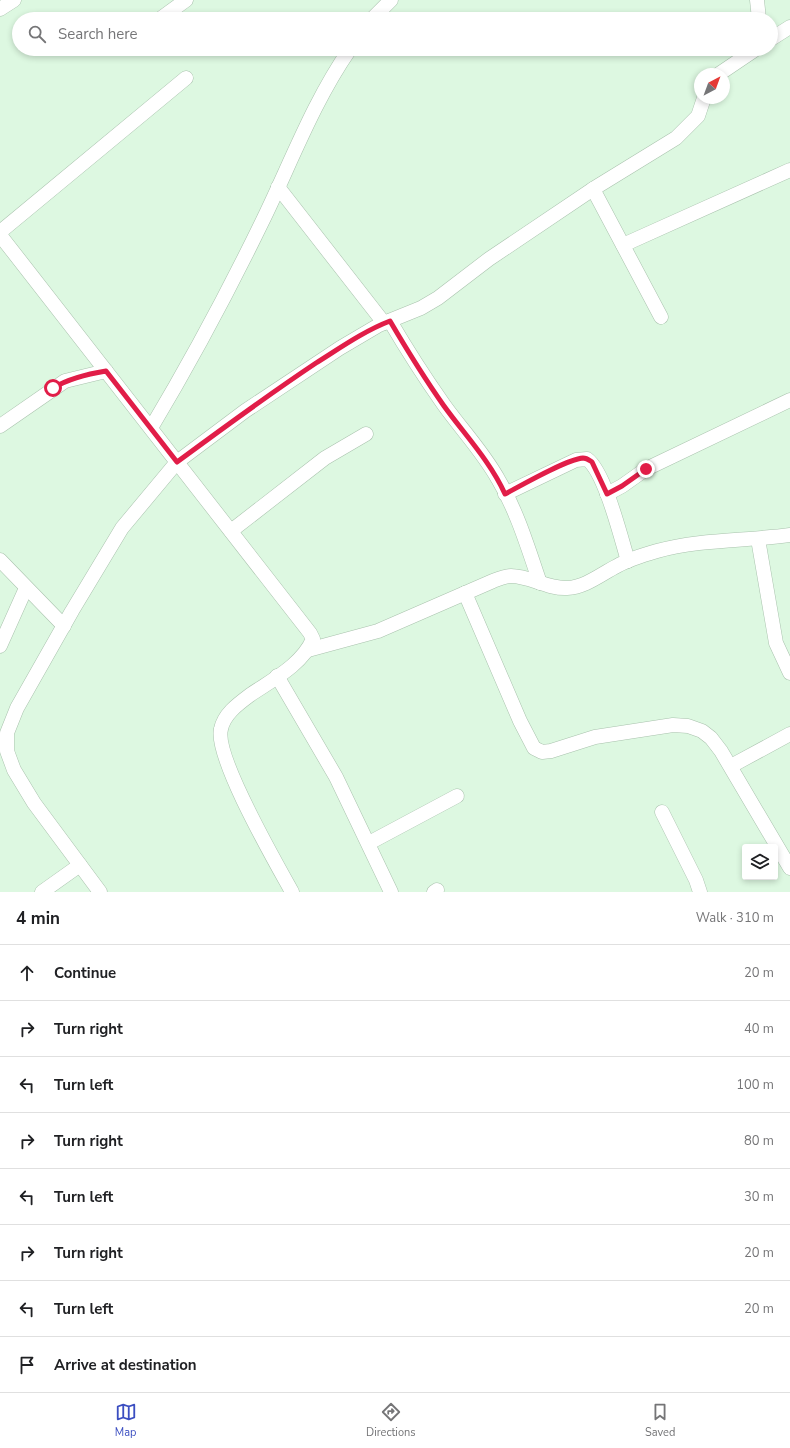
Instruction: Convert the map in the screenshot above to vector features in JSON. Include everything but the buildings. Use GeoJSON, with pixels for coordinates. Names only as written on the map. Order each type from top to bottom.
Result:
{"type":"FeatureCollection","features":[{"type":"Feature","properties":{"kind":"street"},"geometry":{"type":"LineString","coordinates":[[0,9],[14,0]]}},
{"type":"Feature","properties":{"kind":"street"},"geometry":{"type":"LineString","coordinates":[[170,12],[186,0]]}},
{"type":"Feature","properties":{"kind":"street"},"geometry":{"type":"LineString","coordinates":[[379,12],[391,0]]}},
{"type":"Feature","properties":{"kind":"street"},"geometry":{"type":"LineString","coordinates":[[757,0],[758,12]]}},
{"type":"Feature","properties":{"kind":"street"},"geometry":{"type":"LineString","coordinates":[[778,35],[790,27]]}},
{"type":"Feature","properties":{"kind":"street"},"geometry":{"type":"LineString","coordinates":[[151,428],[204,336],[314,111],[346,56]]}},
{"type":"Feature","properties":{"kind":"street"},"geometry":{"type":"LineString","coordinates":[[728,68],[746,56]]}},
{"type":"Feature","properties":{"kind":"street"},"geometry":{"type":"LineString","coordinates":[[0,232],[186,78]]}},
{"type":"Feature","properties":{"kind":"street"},"geometry":{"type":"LineString","coordinates":[[100,892],[34,803],[14,770],[7,751],[7,733],[17,708],[122,528],[177,462],[246,411],[340,348],[387,322],[421,308],[438,298],[489,259],[593,189],[676,138],[698,116],[702,104]]}},
{"type":"Feature","properties":{"kind":"street"},"geometry":{"type":"LineString","coordinates":[[623,245],[790,170]]}},
{"type":"Feature","properties":{"kind":"street"},"geometry":{"type":"LineString","coordinates":[[278,187],[387,322],[445,406],[482,454],[498,479],[505,494],[522,533],[540,583]]}},
{"type":"Feature","properties":{"kind":"street"},"geometry":{"type":"LineString","coordinates":[[593,189],[661,317]]}},
{"type":"Feature","properties":{"kind":"street"},"geometry":{"type":"LineString","coordinates":[[0,235],[231,531],[310,633],[313,639],[308,650],[298,661],[234,708],[224,719],[220,730],[221,744],[244,803],[292,892]]}},
{"type":"Feature","properties":{"kind":"street"},"geometry":{"type":"LineString","coordinates":[[0,426],[65,381],[106,371]]}},
{"type":"Feature","properties":{"kind":"street"},"geometry":{"type":"LineString","coordinates":[[607,494],[622,486],[646,469],[790,400]]}},
{"type":"Feature","properties":{"kind":"street"},"geometry":{"type":"LineString","coordinates":[[231,531],[325,458],[366,434]]}},
{"type":"Feature","properties":{"kind":"street"},"geometry":{"type":"LineString","coordinates":[[505,494],[563,465],[587,458],[592,462],[607,494],[628,561]]}},
{"type":"Feature","properties":{"kind":"street"},"geometry":{"type":"LineString","coordinates":[[308,650],[378,631],[493,581],[509,576],[567,588],[580,586],[628,561],[659,551],[682,546],[758,540],[790,535]]}},
{"type":"Feature","properties":{"kind":"street"},"geometry":{"type":"LineString","coordinates":[[758,540],[776,643],[790,673]]}},
{"type":"Feature","properties":{"kind":"street"},"geometry":{"type":"LineString","coordinates":[[0,560],[64,626]]}},
{"type":"Feature","properties":{"kind":"street"},"geometry":{"type":"LineString","coordinates":[[0,646],[26,588]]}},
{"type":"Feature","properties":{"kind":"street"},"geometry":{"type":"LineString","coordinates":[[466,593],[520,721],[534,748],[542,752],[551,751],[595,737],[673,725],[688,726],[702,731],[711,738],[731,766],[790,868]]}},
{"type":"Feature","properties":{"kind":"street"},"geometry":{"type":"LineString","coordinates":[[277,676],[336,777],[369,843],[391,892]]}},
{"type":"Feature","properties":{"kind":"street"},"geometry":{"type":"LineString","coordinates":[[731,766],[790,734]]}},
{"type":"Feature","properties":{"kind":"street"},"geometry":{"type":"LineString","coordinates":[[369,843],[457,796]]}},
{"type":"Feature","properties":{"kind":"street"},"geometry":{"type":"LineString","coordinates":[[662,812],[696,880],[700,892]]}},
{"type":"Feature","properties":{"kind":"street"},"geometry":{"type":"LineString","coordinates":[[42,892],[80,865]]}},
{"type":"Feature","properties":{"kind":"route"},"geometry":{"type":"LineString","coordinates":[[53,388],[65,381],[106,371],[177,462],[246,411],[296,377],[340,348],[379,325],[390,321],[408,353],[445,406],[482,454],[498,479],[505,494],[563,465],[583,458],[587,458],[592,462],[607,494],[622,486],[646,469]]}}]}
